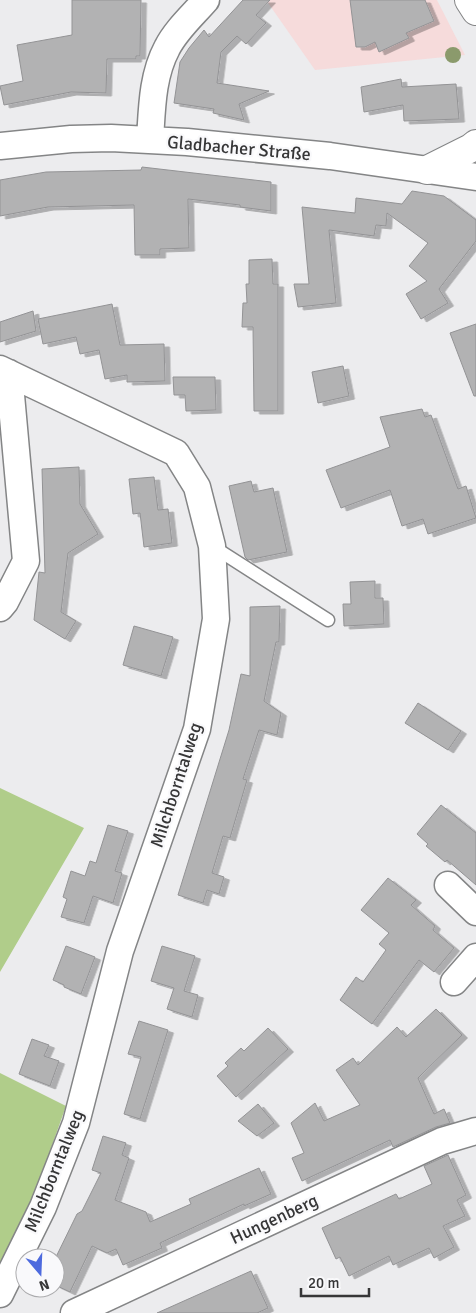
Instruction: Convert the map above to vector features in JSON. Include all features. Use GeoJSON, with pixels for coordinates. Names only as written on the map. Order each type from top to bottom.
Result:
{"type":"FeatureCollection","features":[{"type":"Feature","properties":{"kind":"main road"},"geometry":{"type":"LineString","coordinates":[[470,0],[476,11]]}},
{"type":"Feature","properties":{"kind":"main road"},"geometry":{"type":"LineString","coordinates":[[426,170],[476,144]]}},
{"type":"Feature","properties":{"kind":"street"},"geometry":{"type":"LineString","coordinates":[[150,140],[157,71],[160,63],[167,47],[177,33],[206,0]]}},
{"type":"Feature","properties":{"kind":"street","name":"Gladbacher Straße"},"geometry":{"type":"LineString","coordinates":[[0,146],[71,139],[150,140],[330,156],[476,177]]}},
{"type":"Feature","properties":{"kind":"street"},"geometry":{"type":"LineString","coordinates":[[0,608],[26,561],[5,371]]}},
{"type":"Feature","properties":{"kind":"street","name":"Milchborntalweg"},"geometry":{"type":"LineString","coordinates":[[0,1294],[42,1207],[76,1123],[120,951],[197,729],[216,619],[212,546],[196,487],[176,453],[5,371]]}},
{"type":"Feature","properties":{"kind":"street"},"geometry":{"type":"LineString","coordinates":[[448,885],[476,912]]}},
{"type":"Feature","properties":{"kind":"street"},"geometry":{"type":"LineString","coordinates":[[454,982],[476,957]]}},
{"type":"Feature","properties":{"kind":"street","name":"Hungenberg"},"geometry":{"type":"LineString","coordinates":[[74,1313],[442,1141],[476,1130]]}},
{"type":"Feature","properties":{"kind":"lane"},"geometry":{"type":"LineString","coordinates":[[212,546],[328,620]]}},
{"type":"Feature","properties":{"kind":"shaded area"},"geometry":{"type":"Polygon","coordinates":[[[266,0],[437,0],[465,55],[315,70],[266,0]]]}},
{"type":"Feature","properties":{"kind":"green space"},"geometry":{"type":"Polygon","coordinates":[[[0,788],[84,828],[0,972],[0,788]]]}},
{"type":"Feature","properties":{"kind":"green space"},"geometry":{"type":"Polygon","coordinates":[[[0,1073],[66,1106],[37,1188],[0,1268],[0,1073]]]}},
{"type":"Feature","properties":{"kind":"building"},"geometry":{"type":"Polygon","coordinates":[[[72,0],[141,0],[140,56],[136,56],[136,59],[107,59],[106,93],[71,92],[4,105],[0,86],[23,81],[17,45],[72,35],[72,0]]]}},
{"type":"Feature","properties":{"kind":"building"},"geometry":{"type":"Polygon","coordinates":[[[243,0],[270,0],[256,15],[266,23],[246,44],[237,36],[221,52],[217,83],[269,91],[239,104],[244,120],[213,113],[214,109],[174,103],[180,62],[189,48],[204,30],[209,37],[243,0]]]}},
{"type":"Feature","properties":{"kind":"building"},"geometry":{"type":"Polygon","coordinates":[[[350,0],[425,0],[434,21],[406,33],[409,38],[379,52],[375,42],[365,47],[356,47],[350,0]]]}},
{"type":"Feature","properties":{"kind":"building"},"geometry":{"type":"Polygon","coordinates":[[[401,79],[402,87],[456,84],[459,119],[404,121],[403,105],[364,112],[361,87],[401,79]]]}},
{"type":"Feature","properties":{"kind":"building"},"geometry":{"type":"Polygon","coordinates":[[[142,167],[271,182],[271,211],[240,207],[240,205],[188,199],[189,248],[160,249],[160,255],[135,255],[134,205],[48,207],[0,216],[0,180],[46,172],[141,170],[142,167]]]}},
{"type":"Feature","properties":{"kind":"building"},"geometry":{"type":"Polygon","coordinates":[[[412,191],[444,196],[476,220],[476,241],[439,289],[448,303],[421,319],[406,294],[427,281],[409,266],[428,243],[387,213],[386,226],[376,225],[374,236],[329,230],[336,303],[298,307],[294,284],[309,284],[302,207],[355,213],[356,198],[402,204],[412,191]]]}},
{"type":"Feature","properties":{"kind":"building"},"geometry":{"type":"Polygon","coordinates":[[[272,259],[273,284],[278,284],[278,411],[254,411],[253,327],[242,327],[243,303],[247,303],[246,284],[249,284],[249,260],[272,259]]]}},
{"type":"Feature","properties":{"kind":"building"},"geometry":{"type":"Polygon","coordinates":[[[112,304],[120,345],[164,344],[165,381],[127,382],[127,375],[105,379],[99,350],[80,354],[76,337],[43,344],[38,319],[112,304]]]}},
{"type":"Feature","properties":{"kind":"building"},"geometry":{"type":"Polygon","coordinates":[[[33,311],[36,331],[0,342],[0,322],[33,311]]]}},
{"type":"Feature","properties":{"kind":"building"},"geometry":{"type":"Polygon","coordinates":[[[476,324],[476,396],[474,396],[450,333],[476,324]]]}},
{"type":"Feature","properties":{"kind":"building"},"geometry":{"type":"Polygon","coordinates":[[[343,366],[349,396],[318,403],[312,372],[343,366]]]}},
{"type":"Feature","properties":{"kind":"building"},"geometry":{"type":"Polygon","coordinates":[[[173,377],[215,377],[216,410],[186,411],[185,395],[174,395],[173,377]]]}},
{"type":"Feature","properties":{"kind":"building"},"geometry":{"type":"Polygon","coordinates":[[[422,409],[425,417],[431,415],[458,489],[466,486],[476,518],[428,534],[423,519],[402,526],[390,490],[341,508],[326,470],[390,447],[380,417],[422,409]]]}},
{"type":"Feature","properties":{"kind":"building"},"geometry":{"type":"Polygon","coordinates":[[[79,467],[80,504],[98,534],[68,553],[61,612],[76,621],[65,639],[34,620],[39,572],[45,573],[42,469],[79,467]]]}},
{"type":"Feature","properties":{"kind":"building"},"geometry":{"type":"Polygon","coordinates":[[[154,477],[158,510],[168,509],[172,543],[144,547],[140,513],[133,514],[129,479],[154,477]]]}},
{"type":"Feature","properties":{"kind":"building"},"geometry":{"type":"Polygon","coordinates":[[[251,481],[254,492],[273,488],[287,552],[248,560],[245,557],[229,486],[251,481]]]}},
{"type":"Feature","properties":{"kind":"building"},"geometry":{"type":"Polygon","coordinates":[[[375,581],[375,598],[383,598],[384,624],[344,626],[343,604],[351,604],[350,582],[375,581]]]}},
{"type":"Feature","properties":{"kind":"building"},"geometry":{"type":"Polygon","coordinates":[[[280,606],[279,642],[276,642],[264,701],[281,713],[277,735],[259,730],[243,779],[247,780],[230,838],[223,836],[212,873],[224,877],[219,894],[207,890],[203,903],[178,895],[229,730],[241,674],[250,676],[250,607],[280,606]]]}},
{"type":"Feature","properties":{"kind":"building"},"geometry":{"type":"Polygon","coordinates":[[[134,626],[173,637],[161,676],[123,665],[134,626]]]}},
{"type":"Feature","properties":{"kind":"building"},"geometry":{"type":"Polygon","coordinates":[[[418,703],[461,731],[448,750],[405,723],[418,703]]]}},
{"type":"Feature","properties":{"kind":"building"},"geometry":{"type":"Polygon","coordinates":[[[441,805],[476,833],[476,885],[447,860],[445,862],[426,846],[428,844],[417,834],[441,805]]]}},
{"type":"Feature","properties":{"kind":"building"},"geometry":{"type":"Polygon","coordinates":[[[108,825],[128,831],[115,871],[122,873],[113,903],[93,896],[84,923],[61,917],[67,899],[63,897],[71,871],[85,876],[90,861],[96,863],[108,825]]]}},
{"type":"Feature","properties":{"kind":"building"},"geometry":{"type":"Polygon","coordinates":[[[388,878],[416,900],[411,905],[435,926],[433,930],[454,948],[434,972],[419,960],[372,1024],[340,1000],[356,977],[363,982],[386,950],[379,944],[389,933],[361,910],[388,878]]]}},
{"type":"Feature","properties":{"kind":"building"},"geometry":{"type":"Polygon","coordinates":[[[66,946],[95,957],[81,994],[53,980],[66,946]]]}},
{"type":"Feature","properties":{"kind":"building"},"geometry":{"type":"Polygon","coordinates":[[[162,946],[195,956],[184,991],[198,995],[192,1017],[167,1009],[174,988],[151,981],[162,946]]]}},
{"type":"Feature","properties":{"kind":"building"},"geometry":{"type":"Polygon","coordinates":[[[436,1009],[462,1035],[418,1078],[434,1114],[444,1109],[450,1123],[436,1127],[393,1147],[390,1140],[302,1181],[292,1158],[304,1153],[291,1123],[315,1103],[324,1121],[360,1105],[336,1070],[353,1058],[358,1065],[397,1027],[406,1037],[436,1009]]]}},
{"type":"Feature","properties":{"kind":"building"},"geometry":{"type":"Polygon","coordinates":[[[139,1021],[168,1030],[140,1119],[124,1114],[141,1057],[128,1054],[139,1021]]]}},
{"type":"Feature","properties":{"kind":"building"},"geometry":{"type":"Polygon","coordinates":[[[268,1028],[288,1049],[236,1097],[217,1076],[228,1066],[225,1063],[241,1048],[244,1051],[268,1028]]]}},
{"type":"Feature","properties":{"kind":"building"},"geometry":{"type":"Polygon","coordinates":[[[32,1039],[49,1045],[44,1056],[59,1061],[50,1086],[19,1074],[32,1039]]]}},
{"type":"Feature","properties":{"kind":"building"},"geometry":{"type":"Polygon","coordinates":[[[258,1104],[274,1123],[257,1136],[238,1121],[258,1104]]]}},
{"type":"Feature","properties":{"kind":"building"},"geometry":{"type":"Polygon","coordinates":[[[103,1136],[126,1143],[122,1155],[129,1158],[115,1200],[146,1212],[150,1222],[191,1204],[189,1199],[259,1168],[271,1194],[244,1206],[244,1204],[160,1243],[162,1248],[123,1265],[116,1249],[107,1253],[92,1246],[70,1292],[65,1290],[65,1248],[60,1248],[77,1214],[82,1211],[101,1173],[92,1170],[103,1136]]]}},
{"type":"Feature","properties":{"kind":"building"},"geometry":{"type":"Polygon","coordinates":[[[448,1155],[466,1195],[457,1200],[465,1216],[443,1226],[454,1247],[434,1258],[429,1248],[393,1265],[389,1256],[349,1276],[340,1257],[336,1259],[322,1228],[396,1194],[399,1199],[432,1184],[424,1166],[448,1155]]]}},
{"type":"Feature","properties":{"kind":"building"},"geometry":{"type":"Polygon","coordinates":[[[251,1271],[268,1308],[257,1313],[157,1313],[251,1271]]]}}]}
